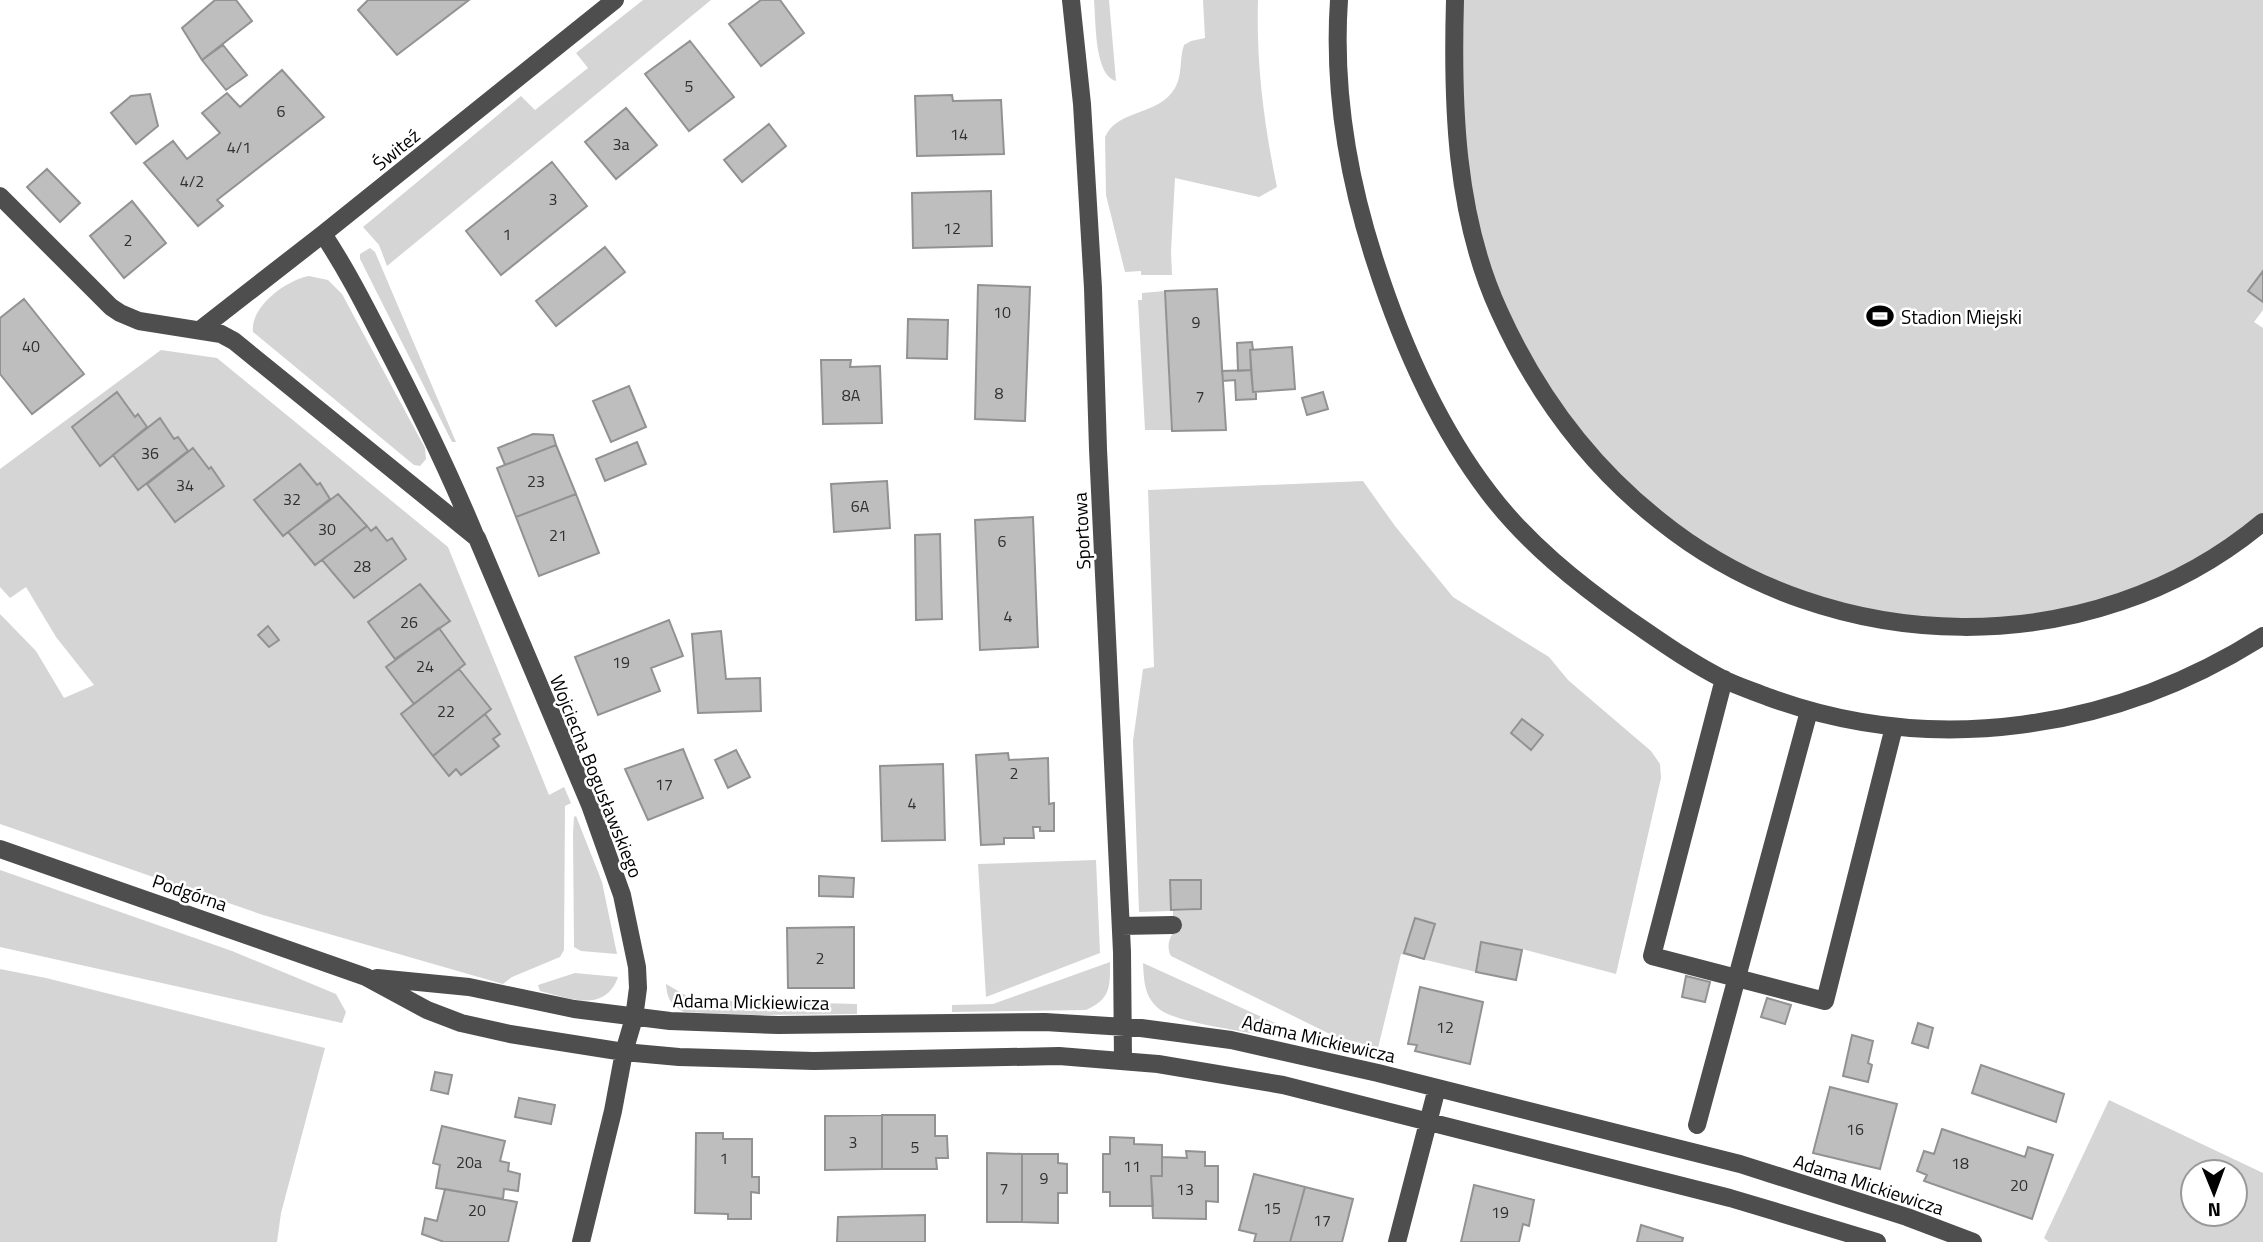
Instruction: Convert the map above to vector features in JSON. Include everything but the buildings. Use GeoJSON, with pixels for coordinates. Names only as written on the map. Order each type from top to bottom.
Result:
{"type":"FeatureCollection","features":[{"type":"Feature","properties":{"kind":"street","name":"Świteź"},"geometry":{"type":"LineString","coordinates":[[201,329],[615,0]]}},
{"type":"Feature","properties":{"kind":"street","name":"Sportowa"},"geometry":{"type":"LineString","coordinates":[[1071,0],[1082,104],[1093,288],[1121,926],[1123,1060]]}},
{"type":"Feature","properties":{"kind":"street"},"geometry":{"type":"LineString","coordinates":[[1339,0],[1336,35],[1343,116],[1359,211],[1394,316],[1419,374],[1456,443],[1489,493],[1527,536],[1558,565],[1650,634],[1724,680],[1809,711],[1894,727],[1969,729],[2025,724],[2086,713],[2187,678],[2263,636]]}},
{"type":"Feature","properties":{"kind":"street"},"geometry":{"type":"LineString","coordinates":[[1455,0],[1455,116],[1465,201],[1479,257],[1497,308],[1523,361],[1550,404],[1605,472],[1660,521],[1716,560],[1782,592],[1848,614],[1938,627],[1992,628],[2051,621],[2101,609],[2150,591],[2201,566],[2235,545],[2263,522]]}},
{"type":"Feature","properties":{"kind":"street","name":"Wojciecha Bogusławskiego"},"geometry":{"type":"LineString","coordinates":[[0,196],[111,307],[139,321],[201,329],[221,334],[234,341],[477,538]]}},
{"type":"Feature","properties":{"kind":"street","name":"Wojciecha Bogusławskiego"},"geometry":{"type":"LineString","coordinates":[[323,234],[342,263],[444,460],[590,805],[622,895],[637,967],[638,988],[634,1018],[582,1242]]}},
{"type":"Feature","properties":{"kind":"street"},"geometry":{"type":"LineString","coordinates":[[1724,680],[1652,956],[1825,1001],[1894,727]]}},
{"type":"Feature","properties":{"kind":"street"},"geometry":{"type":"LineString","coordinates":[[1697,1125],[1809,711]]}},
{"type":"Feature","properties":{"kind":"street","name":"Podgórna"},"geometry":{"type":"LineString","coordinates":[[0,849],[366,977],[427,1010],[461,1023],[510,1034],[624,1052]]}},
{"type":"Feature","properties":{"kind":"street"},"geometry":{"type":"LineString","coordinates":[[1121,926],[1173,925]]}},
{"type":"Feature","properties":{"kind":"street","name":"Podgórna"},"geometry":{"type":"LineString","coordinates":[[366,977],[469,987],[574,1009],[634,1018]]}},
{"type":"Feature","properties":{"kind":"street","name":"Adama Mickiewicza"},"geometry":{"type":"LineString","coordinates":[[634,1018],[779,1025],[1045,1022],[1180,1032],[1264,1046],[1740,1164],[1907,1217],[1973,1242]]}},
{"type":"Feature","properties":{"kind":"street"},"geometry":{"type":"LineString","coordinates":[[624,1052],[680,1058],[775,1060],[1059,1056],[1169,1066],[1283,1085],[1730,1198],[1877,1242]]}},
{"type":"Feature","properties":{"kind":"street"},"geometry":{"type":"LineString","coordinates":[[1397,1242],[1437,1088]]}},
{"type":"Feature","properties":{"kind":"shaded area"},"geometry":{"type":"Polygon","coordinates":[[[643,0],[711,0],[387,266],[379,245],[363,227],[521,96],[535,110],[588,68],[576,53],[643,0]]]}},
{"type":"Feature","properties":{"kind":"shaded area"},"geometry":{"type":"Polygon","coordinates":[[[1094,0],[1109,0],[1116,81],[1109,77],[1100,58],[1094,0]]]}},
{"type":"Feature","properties":{"kind":"shaded area"},"geometry":{"type":"Polygon","coordinates":[[[1203,0],[1258,0],[1262,94],[1277,187],[1259,197],[1175,178],[1172,275],[1125,272],[1106,195],[1105,137],[1119,121],[1159,104],[1175,88],[1184,45],[1205,38],[1203,0]]]}},
{"type":"Feature","properties":{"kind":"shaded area","name":"Stadion Miejski"},"geometry":{"type":"Polygon","coordinates":[[[1455,0],[2263,0],[2263,310],[2254,322],[2263,328],[2263,522],[2235,545],[2101,609],[1938,627],[1761,583],[1605,472],[1523,361],[1465,201],[1455,0]]]}},
{"type":"Feature","properties":{"kind":"shaded area"},"geometry":{"type":"Polygon","coordinates":[[[370,248],[375,252],[456,442],[452,442],[360,259],[360,254],[370,248]]]}},
{"type":"Feature","properties":{"kind":"shaded area"},"geometry":{"type":"Polygon","coordinates":[[[309,276],[328,280],[342,294],[425,448],[426,459],[420,466],[414,465],[253,332],[257,313],[271,296],[290,283],[309,276]]]}},
{"type":"Feature","properties":{"kind":"shaded area"},"geometry":{"type":"Polygon","coordinates":[[[1165,291],[1171,430],[1145,430],[1138,300],[1142,300],[1142,293],[1165,291]]]}},
{"type":"Feature","properties":{"kind":"shaded area"},"geometry":{"type":"Polygon","coordinates":[[[161,350],[217,358],[448,547],[549,795],[564,787],[571,803],[565,806],[564,950],[560,957],[512,977],[503,984],[263,915],[0,824],[0,614],[36,651],[64,698],[94,685],[56,637],[26,587],[10,598],[0,587],[0,469],[161,350]],[[117,392],[72,427],[100,466],[113,455],[138,490],[147,484],[175,521],[224,486],[193,448],[188,451],[178,437],[174,439],[160,419],[147,427],[139,414],[135,417],[117,392]],[[300,464],[255,500],[282,536],[288,532],[315,565],[322,560],[354,598],[406,559],[392,539],[387,541],[376,527],[371,531],[338,494],[330,499],[320,484],[317,485],[300,464]],[[420,584],[368,622],[395,659],[386,667],[414,704],[401,715],[448,775],[456,769],[462,774],[499,746],[493,739],[500,733],[485,714],[490,709],[459,669],[464,664],[439,628],[449,621],[420,584]]]}},
{"type":"Feature","properties":{"kind":"shaded area"},"geometry":{"type":"Polygon","coordinates":[[[1363,481],[1395,526],[1453,597],[1549,657],[1568,680],[1651,751],[1660,764],[1661,778],[1616,974],[1522,949],[1482,942],[1476,972],[1401,954],[1378,1048],[1334,1036],[1171,956],[1169,944],[1173,933],[1173,911],[1201,910],[1201,880],[1170,880],[1170,911],[1139,912],[1133,741],[1143,669],[1154,667],[1148,490],[1363,481]]]}},
{"type":"Feature","properties":{"kind":"shaded area"},"geometry":{"type":"Polygon","coordinates":[[[576,816],[602,882],[617,954],[581,951],[574,947],[573,833],[576,816]]]}},
{"type":"Feature","properties":{"kind":"shaded area"},"geometry":{"type":"Polygon","coordinates":[[[1096,860],[1100,953],[986,997],[978,864],[1096,860]]]}},
{"type":"Feature","properties":{"kind":"shaded area"},"geometry":{"type":"Polygon","coordinates":[[[0,870],[232,951],[336,994],[346,1012],[342,1023],[0,947],[0,870]]]}},
{"type":"Feature","properties":{"kind":"shaded area"},"geometry":{"type":"Polygon","coordinates":[[[1110,962],[1110,978],[1105,997],[1086,1010],[952,1012],[952,1005],[993,1004],[1110,962]]]}},
{"type":"Feature","properties":{"kind":"shaded area"},"geometry":{"type":"Polygon","coordinates":[[[1143,963],[1275,1023],[1284,1036],[1281,1038],[1215,1027],[1167,1013],[1153,1003],[1147,993],[1143,963]]]}},
{"type":"Feature","properties":{"kind":"shaded area"},"geometry":{"type":"Polygon","coordinates":[[[0,969],[46,978],[325,1048],[281,1213],[277,1242],[0,1242],[0,969]]]}},
{"type":"Feature","properties":{"kind":"shaded area"},"geometry":{"type":"Polygon","coordinates":[[[575,973],[618,977],[612,989],[595,1000],[585,1001],[540,991],[538,985],[575,973]]]}},
{"type":"Feature","properties":{"kind":"shaded area"},"geometry":{"type":"Polygon","coordinates":[[[666,984],[699,1000],[857,1004],[857,1014],[756,1015],[684,1012],[670,1001],[666,984]]]}},
{"type":"Feature","properties":{"kind":"shaded area"},"geometry":{"type":"Polygon","coordinates":[[[2109,1100],[2231,1158],[2179,1158],[2179,1228],[2249,1228],[2249,1166],[2263,1173],[2263,1242],[2049,1242],[2044,1238],[2109,1100]]]}},
{"type":"Feature","properties":{"kind":"place","name":"Stadion Miejski"},"geometry":{"type":"Point","coordinates":[1880,316]}}]}
